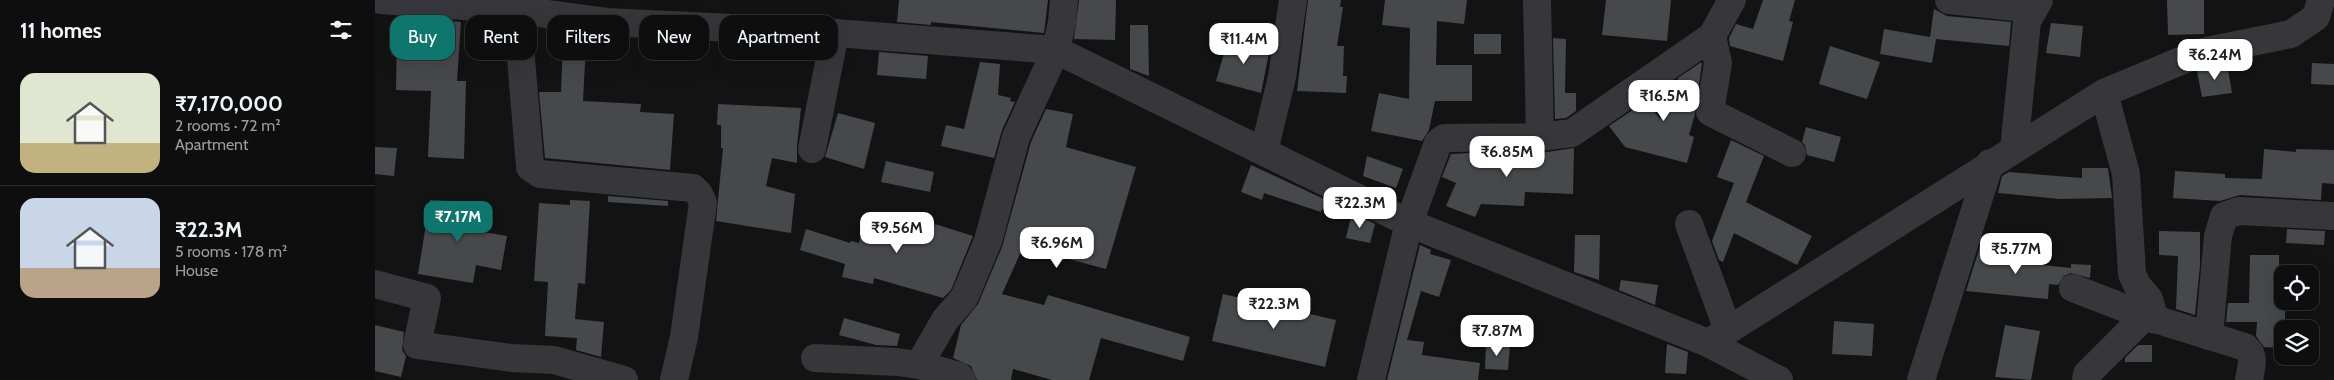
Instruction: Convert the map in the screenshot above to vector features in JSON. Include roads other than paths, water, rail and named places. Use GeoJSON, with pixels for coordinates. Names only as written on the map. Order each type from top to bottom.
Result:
{"type":"FeatureCollection","features":[{"type":"Feature","properties":{"kind":"street"},"geometry":{"type":"LineString","coordinates":[[381,0],[517,10],[607,11],[719,22]]}},
{"type":"Feature","properties":{"kind":"street"},"geometry":{"type":"LineString","coordinates":[[919,365],[945,320],[964,298],[988,241],[1016,137],[1056,50],[1065,0]]}},
{"type":"Feature","properties":{"kind":"street"},"geometry":{"type":"LineString","coordinates":[[1263,151],[1282,77],[1293,0]]}},
{"type":"Feature","properties":{"kind":"street"},"geometry":{"type":"LineString","coordinates":[[1537,0],[1540,137]]}},
{"type":"Feature","properties":{"kind":"street"},"geometry":{"type":"LineString","coordinates":[[1371,380],[1409,223],[1433,153],[1440,141],[1444,138],[1540,137],[1572,133],[1712,36],[1732,0]]}},
{"type":"Feature","properties":{"kind":"street"},"geometry":{"type":"LineString","coordinates":[[1949,0],[2036,4],[2027,21],[2014,149]]}},
{"type":"Feature","properties":{"kind":"street"},"geometry":{"type":"LineString","coordinates":[[1718,336],[2104,93],[2201,52],[2291,34],[2316,17],[2321,0]]}},
{"type":"Feature","properties":{"kind":"street"},"geometry":{"type":"LineString","coordinates":[[517,10],[530,168],[540,174],[693,188],[699,194],[703,203],[684,337],[674,380]]}},
{"type":"Feature","properties":{"kind":"street"},"geometry":{"type":"LineString","coordinates":[[838,33],[1056,50],[1409,223],[1718,336],[1779,380]]}},
{"type":"Feature","properties":{"kind":"street"},"geometry":{"type":"LineString","coordinates":[[1712,36],[1718,62],[1710,112],[1792,153]]}},
{"type":"Feature","properties":{"kind":"street"},"geometry":{"type":"LineString","coordinates":[[812,149],[830,60]]}},
{"type":"Feature","properties":{"kind":"street"},"geometry":{"type":"LineString","coordinates":[[2104,93],[2126,174],[2132,274],[2137,285],[2149,299],[2150,318]]}},
{"type":"Feature","properties":{"kind":"street"},"geometry":{"type":"LineString","coordinates":[[1921,380],[1991,163]]}},
{"type":"Feature","properties":{"kind":"street"},"geometry":{"type":"LineString","coordinates":[[2209,336],[2218,236],[2224,216],[2239,211],[2334,216]]}},
{"type":"Feature","properties":{"kind":"street"},"geometry":{"type":"LineString","coordinates":[[1689,224],[1718,336]]}},
{"type":"Feature","properties":{"kind":"street"},"geometry":{"type":"LineString","coordinates":[[375,284],[427,298],[417,345],[511,358],[554,360],[624,380]]}},
{"type":"Feature","properties":{"kind":"street"},"geometry":{"type":"LineString","coordinates":[[2073,288],[2150,318],[2245,346],[2250,350],[2253,359],[2249,380]]}},
{"type":"Feature","properties":{"kind":"street"},"geometry":{"type":"LineString","coordinates":[[2085,380],[2087,374],[2150,318]]}},
{"type":"Feature","properties":{"kind":"street"},"geometry":{"type":"LineString","coordinates":[[815,358],[897,362],[919,365],[959,376],[962,380]]}}]}
